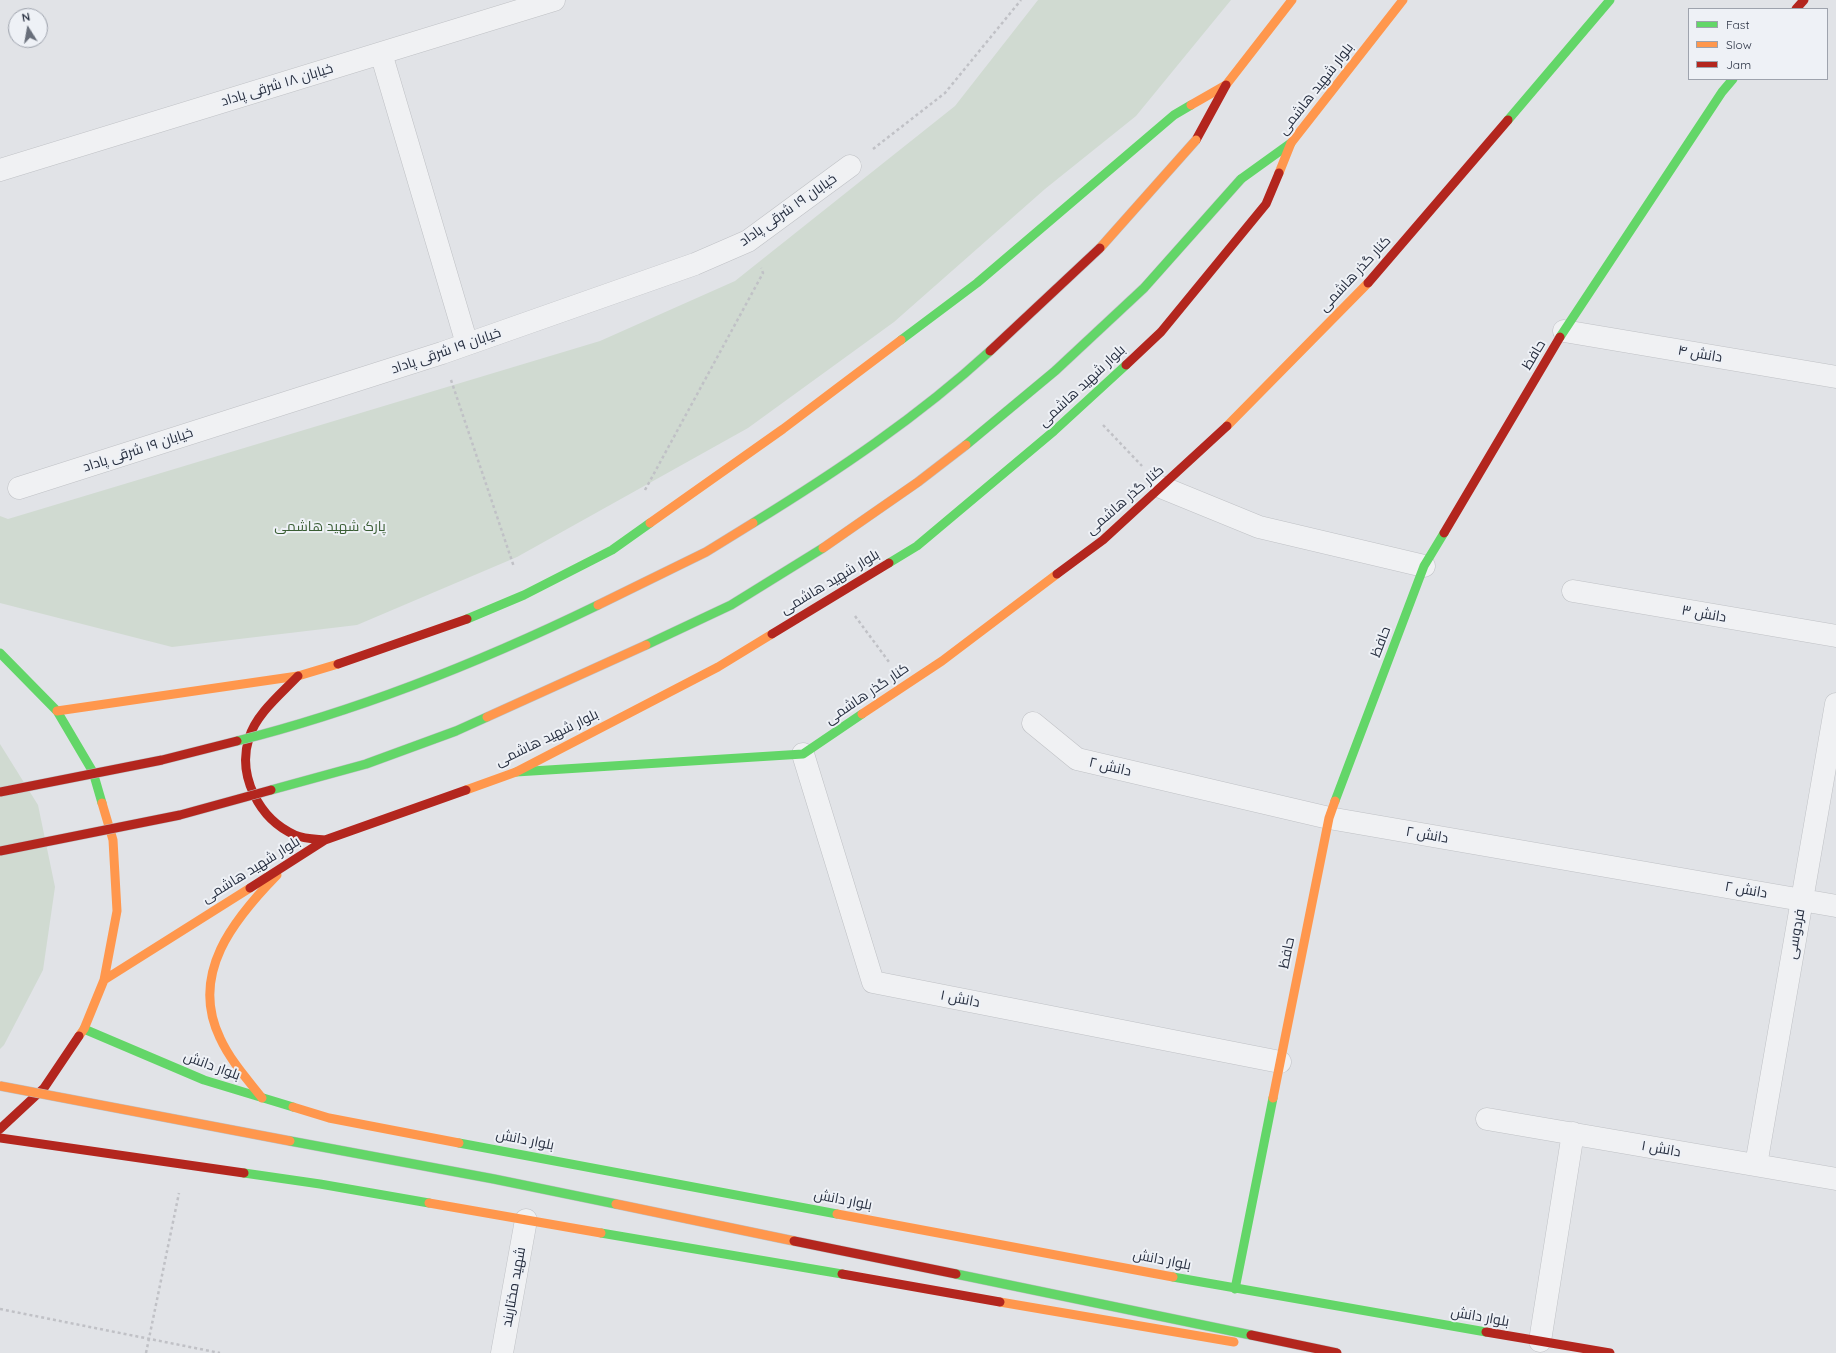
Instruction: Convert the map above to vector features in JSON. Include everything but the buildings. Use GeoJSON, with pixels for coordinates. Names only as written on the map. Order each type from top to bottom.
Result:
{"type":"FeatureCollection","features":[{"type":"Feature","properties":{"kind":"main road"},"geometry":{"type":"LineString","coordinates":[[0,792],[162,760],[270,733],[356,706],[563,622],[706,552],[792,499],[885,436],[952,386],[1016,328],[1103,246],[1196,140],[1226,85],[1292,0]]}},
{"type":"Feature","properties":{"kind":"main road","name":"بلوار شهید هاشمی"},"geometry":{"type":"LineString","coordinates":[[104,980],[325,840],[516,772],[718,667],[917,546],[1054,432],[1161,332],[1266,204],[1291,143],[1403,0]]}},
{"type":"Feature","properties":{"kind":"main road","name":"کنار گذر هاشمی"},"geometry":{"type":"LineString","coordinates":[[803,754],[942,661],[1103,540],[1247,407],[1363,288],[1469,167],[1610,0]]}},
{"type":"Feature","properties":{"kind":"main road"},"geometry":{"type":"LineString","coordinates":[[1797,8],[1804,0]]}},
{"type":"Feature","properties":{"kind":"main road","name":"حافظ"},"geometry":{"type":"LineString","coordinates":[[1235,1288],[1329,818],[1424,566],[1564,331],[1722,92],[1732,80]]}},
{"type":"Feature","properties":{"kind":"main road"},"geometry":{"type":"LineString","coordinates":[[57,711],[298,676],[360,658],[472,618],[524,595],[612,550],[784,429],[977,283],[1174,115],[1226,85]]}},
{"type":"Feature","properties":{"kind":"main road"},"geometry":{"type":"LineString","coordinates":[[0,851],[180,815],[366,764],[456,731],[582,676],[731,605],[826,546],[918,482],[986,430],[1055,371],[1144,288],[1242,179],[1291,143]]}},
{"type":"Feature","properties":{"kind":"main road"},"geometry":{"type":"LineString","coordinates":[[0,653],[57,711],[93,772],[113,840],[116,911],[104,980],[84,1029],[44,1088],[0,1129]]}},
{"type":"Feature","properties":{"kind":"main road"},"geometry":{"type":"LineString","coordinates":[[298,676],[264,712],[249,738],[246,767],[253,796],[270,820],[295,835],[325,840]]}},
{"type":"Feature","properties":{"kind":"main road"},"geometry":{"type":"LineString","coordinates":[[516,772],[803,754]]}},
{"type":"Feature","properties":{"kind":"main road"},"geometry":{"type":"LineString","coordinates":[[262,1098],[231,1058],[214,1024],[208,997],[212,969],[223,941],[241,914],[292,860]]}},
{"type":"Feature","properties":{"kind":"main road","name":"بلوار دانش"},"geometry":{"type":"LineString","coordinates":[[84,1029],[204,1080],[328,1118],[1235,1288],[1610,1353]]}},
{"type":"Feature","properties":{"kind":"main road"},"geometry":{"type":"LineString","coordinates":[[0,1086],[494,1179],[1337,1353]]}},
{"type":"Feature","properties":{"kind":"main road"},"geometry":{"type":"LineString","coordinates":[[0,1138],[320,1184],[1226,1347],[1314,1353]]}},
{"type":"Feature","properties":{"kind":"street","name":"خیابان ۱۸ شرقی پاداد"},"geometry":{"type":"LineString","coordinates":[[0,170],[554,0]]}},
{"type":"Feature","properties":{"kind":"street"},"geometry":{"type":"LineString","coordinates":[[381,53],[467,344]]}},
{"type":"Feature","properties":{"kind":"street","name":"خیابان ۱۹ شرقی پاداد"},"geometry":{"type":"LineString","coordinates":[[19,488],[442,353],[695,264],[748,241],[850,166]]}},
{"type":"Feature","properties":{"kind":"street","name":"دانش ۴"},"geometry":{"type":"LineString","coordinates":[[1564,331],[1836,377]]}},
{"type":"Feature","properties":{"kind":"street"},"geometry":{"type":"LineString","coordinates":[[1161,487],[1259,527],[1424,566]]}},
{"type":"Feature","properties":{"kind":"street","name":"دانش ۳"},"geometry":{"type":"LineString","coordinates":[[1573,591],[1836,636]]}},
{"type":"Feature","properties":{"kind":"street","name":"فردوسی"},"geometry":{"type":"LineString","coordinates":[[1756,1165],[1836,704]]}},
{"type":"Feature","properties":{"kind":"street","name":"دانش ۲"},"geometry":{"type":"LineString","coordinates":[[1033,723],[1077,759],[1329,818],[1836,906]]}},
{"type":"Feature","properties":{"kind":"street","name":"دانش ۱"},"geometry":{"type":"LineString","coordinates":[[803,754],[873,982],[1280,1062]]}},
{"type":"Feature","properties":{"kind":"street","name":"دانش ۱"},"geometry":{"type":"LineString","coordinates":[[1487,1119],[1836,1179]]}},
{"type":"Feature","properties":{"kind":"street"},"geometry":{"type":"LineString","coordinates":[[1540,1341],[1573,1134]]}},
{"type":"Feature","properties":{"kind":"street","name":"شهید مختاربند"},"geometry":{"type":"LineString","coordinates":[[502,1353],[526,1220]]}},
{"type":"Feature","properties":{"kind":"path"},"geometry":{"type":"LineString","coordinates":[[850,166],[946,93],[1021,0]]}},
{"type":"Feature","properties":{"kind":"path"},"geometry":{"type":"LineString","coordinates":[[642,494],[763,274],[748,241]]}},
{"type":"Feature","properties":{"kind":"path"},"geometry":{"type":"LineString","coordinates":[[442,353],[524,595]]}},
{"type":"Feature","properties":{"kind":"path"},"geometry":{"type":"LineString","coordinates":[[1084,404],[1161,487]]}},
{"type":"Feature","properties":{"kind":"path"},"geometry":{"type":"LineString","coordinates":[[838,593],[906,685]]}},
{"type":"Feature","properties":{"kind":"path"},"geometry":{"type":"LineString","coordinates":[[146,1353],[184,1165]]}},
{"type":"Feature","properties":{"kind":"path"},"geometry":{"type":"LineString","coordinates":[[0,1309],[220,1353]]}},
{"type":"Feature","properties":{"kind":"green space","name":"پارک شهید هاشمی"},"geometry":{"type":"Polygon","coordinates":[[[1038,0],[1231,0],[1136,116],[1045,189],[894,322],[748,428],[517,557],[357,625],[172,647],[0,603],[0,516],[8,519],[600,341],[735,281],[955,106],[1038,0]]]}},
{"type":"Feature","properties":{"kind":"green space"},"geometry":{"type":"Polygon","coordinates":[[[0,744],[38,805],[55,887],[43,970],[4,1045],[0,1049],[0,744]]]}},
{"type":"Feature","properties":{"kind":"traffic: fast"},"geometry":{"type":"LineString","coordinates":[[1508,120],[1610,0]]}},
{"type":"Feature","properties":{"kind":"traffic: fast"},"geometry":{"type":"LineString","coordinates":[[1560,337],[1722,92],[1732,80]]}},
{"type":"Feature","properties":{"kind":"traffic: fast"},"geometry":{"type":"LineString","coordinates":[[901,340],[977,283],[1174,115],[1191,105]]}},
{"type":"Feature","properties":{"kind":"traffic: fast"},"geometry":{"type":"LineString","coordinates":[[1241,179],[1291,143]]}},
{"type":"Feature","properties":{"kind":"traffic: fast"},"geometry":{"type":"LineString","coordinates":[[966,445],[1055,371],[1144,288],[1241,179]]}},
{"type":"Feature","properties":{"kind":"traffic: fast"},"geometry":{"type":"LineString","coordinates":[[753,523],[876,443],[934,399],[990,351]]}},
{"type":"Feature","properties":{"kind":"traffic: fast"},"geometry":{"type":"LineString","coordinates":[[889,563],[917,546],[1054,431],[1126,365]]}},
{"type":"Feature","properties":{"kind":"traffic: fast"},"geometry":{"type":"LineString","coordinates":[[467,619],[524,595],[612,550],[650,523]]}},
{"type":"Feature","properties":{"kind":"traffic: fast"},"geometry":{"type":"LineString","coordinates":[[1335,801],[1424,566],[1444,533]]}},
{"type":"Feature","properties":{"kind":"traffic: fast"},"geometry":{"type":"LineString","coordinates":[[646,645],[731,605],[823,548]]}},
{"type":"Feature","properties":{"kind":"traffic: fast"},"geometry":{"type":"LineString","coordinates":[[237,741],[330,715],[421,682],[511,646],[598,605]]}},
{"type":"Feature","properties":{"kind":"traffic: fast"},"geometry":{"type":"LineString","coordinates":[[0,653],[57,711],[93,772],[102,803]]}},
{"type":"Feature","properties":{"kind":"traffic: fast"},"geometry":{"type":"LineString","coordinates":[[516,772],[803,754],[862,714]]}},
{"type":"Feature","properties":{"kind":"traffic: fast"},"geometry":{"type":"LineString","coordinates":[[271,790],[366,764],[456,731],[487,717]]}},
{"type":"Feature","properties":{"kind":"traffic: fast"},"geometry":{"type":"LineString","coordinates":[[84,1029],[204,1080],[293,1107]]}},
{"type":"Feature","properties":{"kind":"traffic: fast"},"geometry":{"type":"LineString","coordinates":[[1235,1289],[1273,1098]]}},
{"type":"Feature","properties":{"kind":"traffic: fast"},"geometry":{"type":"LineString","coordinates":[[290,1141],[494,1179],[616,1204]]}},
{"type":"Feature","properties":{"kind":"traffic: fast"},"geometry":{"type":"LineString","coordinates":[[459,1143],[837,1214]]}},
{"type":"Feature","properties":{"kind":"traffic: fast"},"geometry":{"type":"LineString","coordinates":[[244,1173],[320,1184],[429,1203]]}},
{"type":"Feature","properties":{"kind":"traffic: fast"},"geometry":{"type":"LineString","coordinates":[[601,1233],[842,1274]]}},
{"type":"Feature","properties":{"kind":"traffic: fast"},"geometry":{"type":"LineString","coordinates":[[956,1274],[1251,1335]]}},
{"type":"Feature","properties":{"kind":"traffic: fast"},"geometry":{"type":"LineString","coordinates":[[1173,1277],[1486,1332]]}},
{"type":"Feature","properties":{"kind":"traffic: slow"},"geometry":{"type":"LineString","coordinates":[[1191,105],[1226,85],[1292,0]]}},
{"type":"Feature","properties":{"kind":"traffic: slow"},"geometry":{"type":"LineString","coordinates":[[1279,173],[1291,143],[1403,0]]}},
{"type":"Feature","properties":{"kind":"traffic: slow"},"geometry":{"type":"LineString","coordinates":[[1100,248],[1196,140]]}},
{"type":"Feature","properties":{"kind":"traffic: slow"},"geometry":{"type":"LineString","coordinates":[[1227,426],[1368,283]]}},
{"type":"Feature","properties":{"kind":"traffic: slow"},"geometry":{"type":"LineString","coordinates":[[650,523],[783,429],[901,340]]}},
{"type":"Feature","properties":{"kind":"traffic: slow"},"geometry":{"type":"LineString","coordinates":[[823,548],[918,482],[966,445]]}},
{"type":"Feature","properties":{"kind":"traffic: slow"},"geometry":{"type":"LineString","coordinates":[[598,605],[706,552],[753,523]]}},
{"type":"Feature","properties":{"kind":"traffic: slow"},"geometry":{"type":"LineString","coordinates":[[862,714],[942,661],[1057,574]]}},
{"type":"Feature","properties":{"kind":"traffic: slow"},"geometry":{"type":"LineString","coordinates":[[466,790],[516,772],[718,667],[772,634]]}},
{"type":"Feature","properties":{"kind":"traffic: slow"},"geometry":{"type":"LineString","coordinates":[[487,717],[646,645]]}},
{"type":"Feature","properties":{"kind":"traffic: slow"},"geometry":{"type":"LineString","coordinates":[[57,711],[298,676],[338,664]]}},
{"type":"Feature","properties":{"kind":"traffic: slow"},"geometry":{"type":"LineString","coordinates":[[1273,1098],[1329,818],[1335,801]]}},
{"type":"Feature","properties":{"kind":"traffic: slow"},"geometry":{"type":"LineString","coordinates":[[79,1036],[84,1029],[104,980],[117,911],[113,840],[102,803]]}},
{"type":"Feature","properties":{"kind":"traffic: slow"},"geometry":{"type":"LineString","coordinates":[[262,1098],[234,1062],[220,1038],[212,1014],[210,992],[213,970],[221,949],[232,929],[246,910],[277,875]]}},
{"type":"Feature","properties":{"kind":"traffic: slow"},"geometry":{"type":"LineString","coordinates":[[104,980],[250,888]]}},
{"type":"Feature","properties":{"kind":"traffic: slow"},"geometry":{"type":"LineString","coordinates":[[0,1086],[290,1141]]}},
{"type":"Feature","properties":{"kind":"traffic: slow"},"geometry":{"type":"LineString","coordinates":[[293,1107],[329,1118],[459,1143]]}},
{"type":"Feature","properties":{"kind":"traffic: slow"},"geometry":{"type":"LineString","coordinates":[[429,1203],[601,1233]]}},
{"type":"Feature","properties":{"kind":"traffic: slow"},"geometry":{"type":"LineString","coordinates":[[616,1204],[794,1241]]}},
{"type":"Feature","properties":{"kind":"traffic: slow"},"geometry":{"type":"LineString","coordinates":[[837,1214],[1173,1277]]}},
{"type":"Feature","properties":{"kind":"traffic: slow"},"geometry":{"type":"LineString","coordinates":[[1000,1302],[1234,1342]]}},
{"type":"Feature","properties":{"kind":"traffic: jam"},"geometry":{"type":"LineString","coordinates":[[1797,8],[1804,0]]}},
{"type":"Feature","properties":{"kind":"traffic: jam"},"geometry":{"type":"LineString","coordinates":[[1196,140],[1226,85]]}},
{"type":"Feature","properties":{"kind":"traffic: jam"},"geometry":{"type":"LineString","coordinates":[[1368,283],[1508,120]]}},
{"type":"Feature","properties":{"kind":"traffic: jam"},"geometry":{"type":"LineString","coordinates":[[1126,365],[1161,332],[1266,204],[1279,173]]}},
{"type":"Feature","properties":{"kind":"traffic: jam"},"geometry":{"type":"LineString","coordinates":[[990,351],[1100,248]]}},
{"type":"Feature","properties":{"kind":"traffic: jam"},"geometry":{"type":"LineString","coordinates":[[1444,533],[1560,337]]}},
{"type":"Feature","properties":{"kind":"traffic: jam"},"geometry":{"type":"LineString","coordinates":[[1057,574],[1103,540],[1227,426]]}},
{"type":"Feature","properties":{"kind":"traffic: jam"},"geometry":{"type":"LineString","coordinates":[[772,634],[889,563]]}},
{"type":"Feature","properties":{"kind":"traffic: jam"},"geometry":{"type":"LineString","coordinates":[[338,664],[467,619]]}},
{"type":"Feature","properties":{"kind":"traffic: jam"},"geometry":{"type":"LineString","coordinates":[[298,676],[263,713],[252,729],[246,752],[246,767],[254,795],[261,807],[271,818],[282,828],[295,835],[325,840]]}},
{"type":"Feature","properties":{"kind":"traffic: jam"},"geometry":{"type":"LineString","coordinates":[[0,792],[162,760],[237,741]]}},
{"type":"Feature","properties":{"kind":"traffic: jam"},"geometry":{"type":"LineString","coordinates":[[0,851],[180,815],[271,790]]}},
{"type":"Feature","properties":{"kind":"traffic: jam"},"geometry":{"type":"LineString","coordinates":[[250,888],[325,840],[466,790]]}},
{"type":"Feature","properties":{"kind":"traffic: jam"},"geometry":{"type":"LineString","coordinates":[[0,1129],[44,1088],[79,1036]]}},
{"type":"Feature","properties":{"kind":"traffic: jam"},"geometry":{"type":"LineString","coordinates":[[0,1138],[244,1173]]}},
{"type":"Feature","properties":{"kind":"traffic: jam"},"geometry":{"type":"LineString","coordinates":[[794,1241],[956,1274]]}},
{"type":"Feature","properties":{"kind":"traffic: jam"},"geometry":{"type":"LineString","coordinates":[[842,1274],[1000,1302]]}},
{"type":"Feature","properties":{"kind":"traffic: jam"},"geometry":{"type":"LineString","coordinates":[[1486,1332],[1610,1353]]}},
{"type":"Feature","properties":{"kind":"traffic: jam"},"geometry":{"type":"LineString","coordinates":[[1251,1335],[1337,1353]]}}]}
